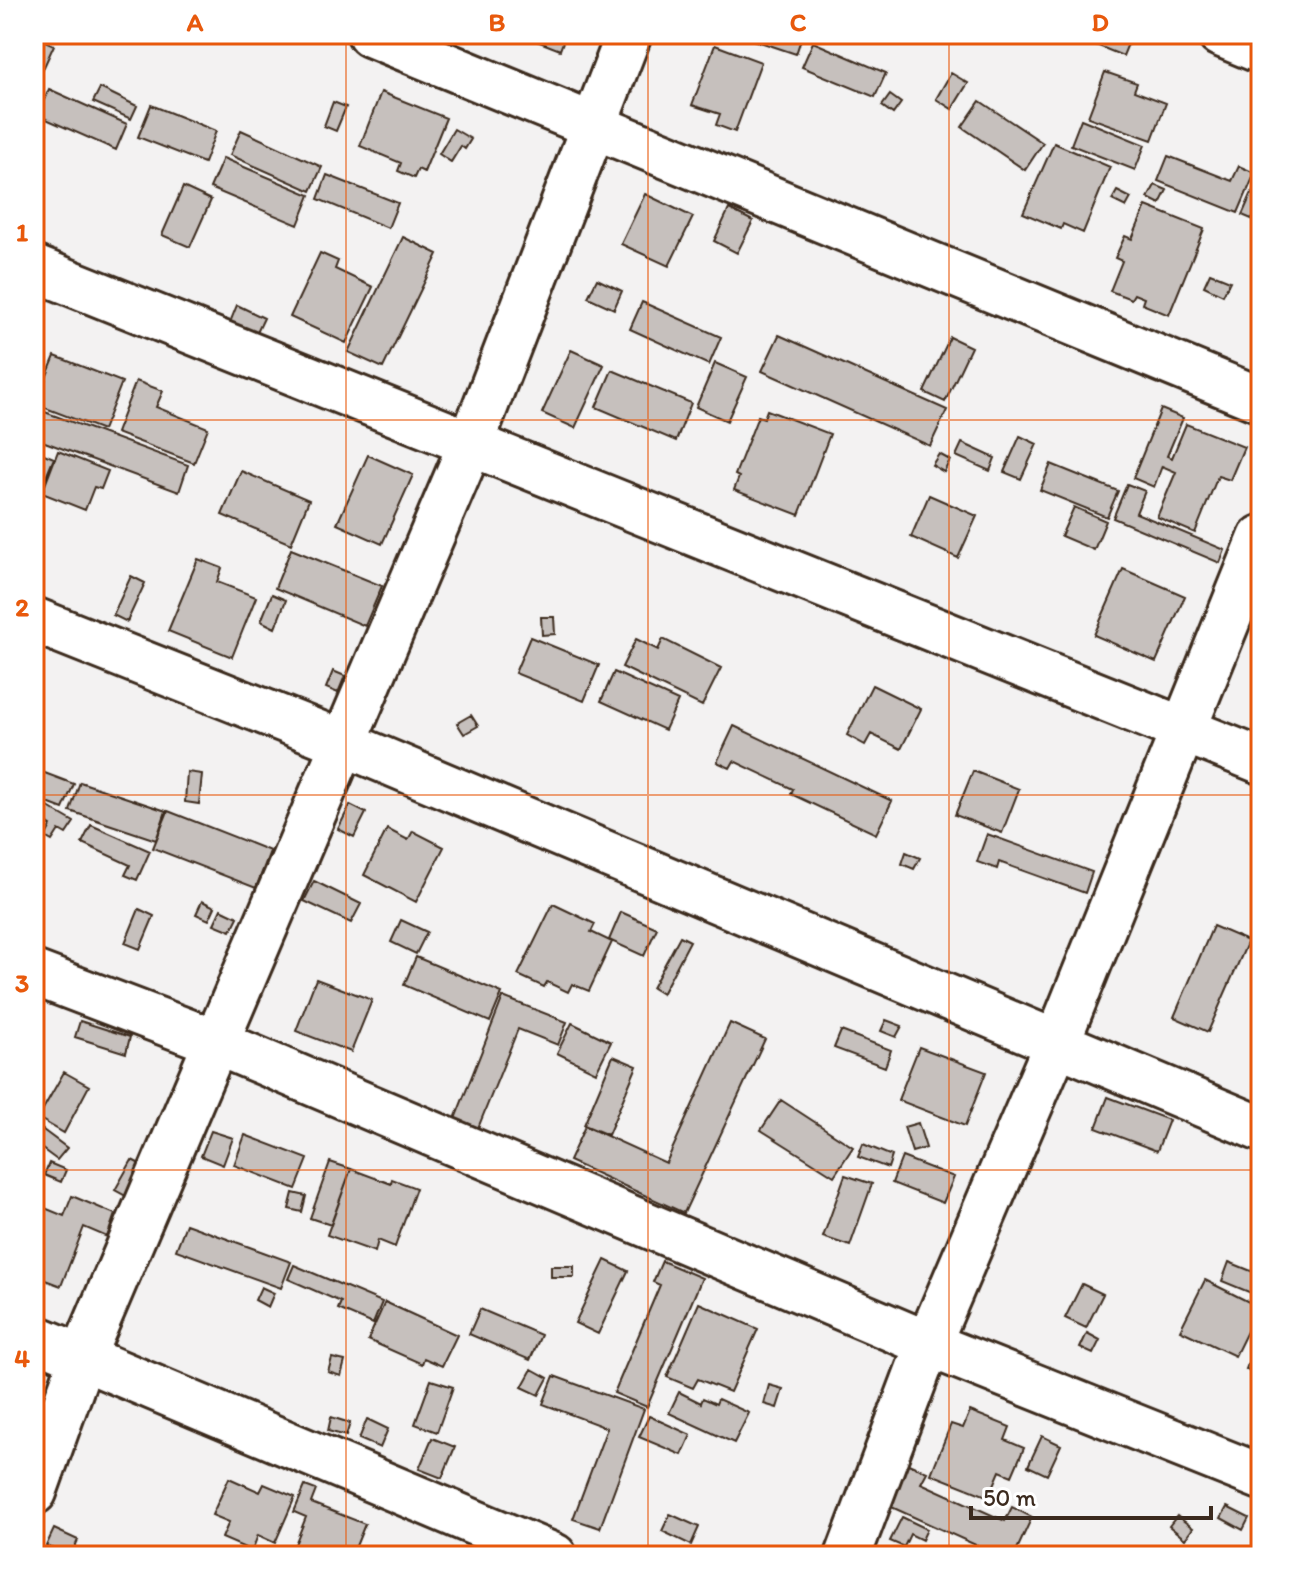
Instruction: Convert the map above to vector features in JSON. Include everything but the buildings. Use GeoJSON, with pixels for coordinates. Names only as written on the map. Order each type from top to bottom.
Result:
{"type":"FeatureCollection","features":[{"type":"Feature","properties":{"kind":"street"},"geometry":{"type":"LineString","coordinates":[[370,34],[593,123],[1261,400]]}},
{"type":"Feature","properties":{"kind":"street"},"geometry":{"type":"LineString","coordinates":[[34,1492],[83,1355],[470,446],[629,34]]}},
{"type":"Feature","properties":{"kind":"street"},"geometry":{"type":"LineString","coordinates":[[1220,34],[1261,51]]}},
{"type":"Feature","properties":{"kind":"street"},"geometry":{"type":"LineString","coordinates":[[34,268],[470,446],[1261,761]]}},
{"type":"Feature","properties":{"kind":"street"},"geometry":{"type":"LineString","coordinates":[[848,1556],[928,1344],[1056,1045],[1261,538]]}},
{"type":"Feature","properties":{"kind":"street"},"geometry":{"type":"LineString","coordinates":[[34,620],[343,743],[1261,1129]]}},
{"type":"Feature","properties":{"kind":"street"},"geometry":{"type":"LineString","coordinates":[[34,973],[218,1043],[928,1344],[1261,1477]]}},
{"type":"Feature","properties":{"kind":"street"},"geometry":{"type":"LineString","coordinates":[[34,1337],[83,1355],[554,1556]]}}]}
